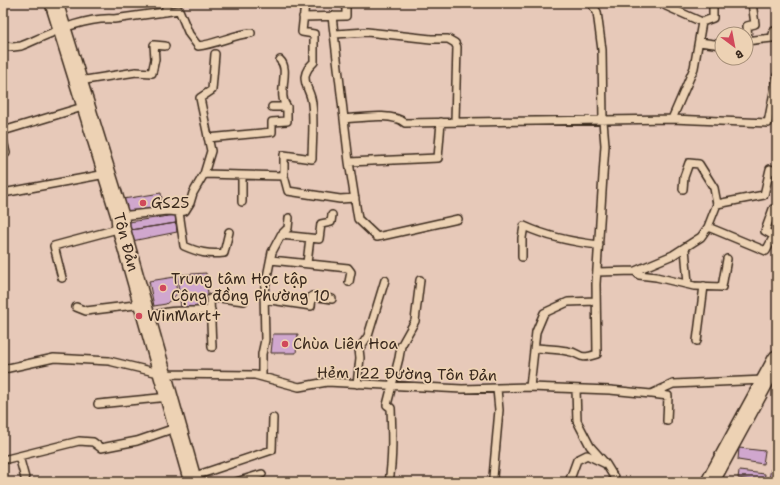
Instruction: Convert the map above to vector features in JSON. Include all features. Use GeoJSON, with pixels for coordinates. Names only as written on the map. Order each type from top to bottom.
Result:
{"type":"FeatureCollection","features":[{"type":"Feature","properties":{"kind":"street","name":"Tôn Đản"},"geometry":{"type":"LineString","coordinates":[[54,3],[79,81],[193,479]]}},
{"type":"Feature","properties":{"kind":"street"},"geometry":{"type":"LineString","coordinates":[[710,482],[720,466],[764,380],[777,359]]}},
{"type":"Feature","properties":{"kind":"lane"},"geometry":{"type":"LineString","coordinates":[[166,3],[166,12]]}},
{"type":"Feature","properties":{"kind":"lane"},"geometry":{"type":"LineString","coordinates":[[305,3],[302,32],[314,34],[314,62],[307,69],[305,78],[306,88],[311,97],[313,126],[312,159],[284,155],[284,176],[288,191],[340,199],[355,198]]}},
{"type":"Feature","properties":{"kind":"lane"},"geometry":{"type":"LineString","coordinates":[[303,17],[346,16],[346,3]]}},
{"type":"Feature","properties":{"kind":"lane"},"geometry":{"type":"LineString","coordinates":[[535,348],[571,351],[580,357],[587,357],[597,354],[597,272],[605,167],[602,121],[602,50],[597,12],[592,3]]}},
{"type":"Feature","properties":{"kind":"lane"},"geometry":{"type":"LineString","coordinates":[[666,6],[702,22],[713,18],[713,3]]}},
{"type":"Feature","properties":{"kind":"lane"},"geometry":{"type":"LineString","coordinates":[[747,26],[755,24],[752,3]]}},
{"type":"Feature","properties":{"kind":"lane"},"geometry":{"type":"LineString","coordinates":[[3,46],[13,48],[21,46],[62,28],[105,19],[179,10],[189,34],[198,46],[208,45],[239,35],[251,33]]}},
{"type":"Feature","properties":{"kind":"lane"},"geometry":{"type":"LineString","coordinates":[[332,16],[349,162],[358,219],[377,237],[458,219]]}},
{"type":"Feature","properties":{"kind":"lane"},"geometry":{"type":"LineString","coordinates":[[672,119],[694,68],[702,22]]}},
{"type":"Feature","properties":{"kind":"lane"},"geometry":{"type":"LineString","coordinates":[[754,40],[772,38],[774,31],[777,31]]}},
{"type":"Feature","properties":{"kind":"lane"},"geometry":{"type":"LineString","coordinates":[[335,34],[367,32],[431,39],[448,38],[455,42],[457,47],[455,121]]}},
{"type":"Feature","properties":{"kind":"lane"},"geometry":{"type":"LineString","coordinates":[[699,42],[714,44]]}},
{"type":"Feature","properties":{"kind":"lane"},"geometry":{"type":"LineString","coordinates":[[79,81],[136,72],[152,73],[155,59],[154,44],[165,46]]}},
{"type":"Feature","properties":{"kind":"lane"},"geometry":{"type":"LineString","coordinates":[[62,278],[54,246],[120,222],[167,211],[185,211],[190,204],[193,193],[204,174],[210,151],[200,98],[212,90],[214,54]]}},
{"type":"Feature","properties":{"kind":"lane"},"geometry":{"type":"LineString","coordinates":[[208,138],[272,132],[272,122],[287,121],[287,107],[284,100],[283,65],[280,60]]}},
{"type":"Feature","properties":{"kind":"lane"},"geometry":{"type":"LineString","coordinates":[[344,119],[371,117],[400,118],[405,123],[455,121],[602,121],[672,119],[768,123],[777,76]]}},
{"type":"Feature","properties":{"kind":"lane"},"geometry":{"type":"LineString","coordinates":[[3,131],[86,106]]}},
{"type":"Feature","properties":{"kind":"lane"},"geometry":{"type":"LineString","coordinates":[[272,107],[287,107]]}},
{"type":"Feature","properties":{"kind":"lane"},"geometry":{"type":"LineString","coordinates":[[349,162],[438,158],[441,122]]}},
{"type":"Feature","properties":{"kind":"lane"},"geometry":{"type":"LineString","coordinates":[[3,140],[6,153]]}},
{"type":"Feature","properties":{"kind":"lane"},"geometry":{"type":"LineString","coordinates":[[597,272],[635,271],[673,256],[702,237],[708,227],[717,204],[714,188],[699,164],[689,163],[684,177],[683,189]]}},
{"type":"Feature","properties":{"kind":"lane"},"geometry":{"type":"LineString","coordinates":[[717,204],[764,195],[770,169],[777,171]]}},
{"type":"Feature","properties":{"kind":"lane"},"geometry":{"type":"LineString","coordinates":[[3,193],[106,174]]}},
{"type":"Feature","properties":{"kind":"lane"},"geometry":{"type":"LineString","coordinates":[[204,174],[284,176]]}},
{"type":"Feature","properties":{"kind":"lane"},"geometry":{"type":"LineString","coordinates":[[242,176],[242,202]]}},
{"type":"Feature","properties":{"kind":"lane"},"geometry":{"type":"LineString","coordinates":[[708,227],[766,250],[774,236],[765,231],[773,209],[777,210]]}},
{"type":"Feature","properties":{"kind":"lane"},"geometry":{"type":"LineString","coordinates":[[179,212],[184,246],[196,251],[208,255],[224,253],[229,232]]}},
{"type":"Feature","properties":{"kind":"lane"},"geometry":{"type":"LineString","coordinates":[[281,235],[319,240],[321,224],[331,222],[332,215]]}},
{"type":"Feature","properties":{"kind":"lane"},"geometry":{"type":"LineString","coordinates":[[262,377],[262,354],[265,340],[264,299],[271,260],[281,235],[288,228],[289,218]]}},
{"type":"Feature","properties":{"kind":"lane"},"geometry":{"type":"LineString","coordinates":[[522,258],[522,238],[524,226],[542,234],[572,242],[599,246]]}},
{"type":"Feature","properties":{"kind":"lane"},"geometry":{"type":"LineString","coordinates":[[307,263],[310,238]]}},
{"type":"Feature","properties":{"kind":"lane"},"geometry":{"type":"LineString","coordinates":[[685,248],[688,284]]}},
{"type":"Feature","properties":{"kind":"lane"},"geometry":{"type":"LineString","coordinates":[[635,271],[639,275],[688,284],[722,287],[727,259]]}},
{"type":"Feature","properties":{"kind":"lane"},"geometry":{"type":"LineString","coordinates":[[271,260],[348,268],[351,272],[350,282]]}},
{"type":"Feature","properties":{"kind":"lane"},"geometry":{"type":"LineString","coordinates":[[357,384],[360,358],[359,349],[368,336],[386,280]]}},
{"type":"Feature","properties":{"kind":"lane"},"geometry":{"type":"LineString","coordinates":[[389,482],[391,470],[392,424],[391,408],[387,405],[400,358],[400,346],[415,321],[420,280]]}},
{"type":"Feature","properties":{"kind":"lane"},"geometry":{"type":"LineString","coordinates":[[697,341],[704,286]]}},
{"type":"Feature","properties":{"kind":"lane"},"geometry":{"type":"LineString","coordinates":[[264,299],[312,306],[312,296],[332,299]]}},
{"type":"Feature","properties":{"kind":"lane"},"geometry":{"type":"LineString","coordinates":[[212,347],[210,299],[220,298],[244,301]]}},
{"type":"Feature","properties":{"kind":"lane"},"geometry":{"type":"LineString","coordinates":[[530,387],[536,332],[544,313],[568,302],[596,301]]}},
{"type":"Feature","properties":{"kind":"lane"},"geometry":{"type":"LineString","coordinates":[[76,307],[86,311],[146,312],[157,314],[181,310],[192,313],[211,310]]}},
{"type":"Feature","properties":{"kind":"lane","name":"Hẻm 122 Đường Tôn Đản"},"geometry":{"type":"LineString","coordinates":[[4,369],[54,358],[108,361],[163,374],[255,375],[299,387],[327,382],[462,389],[530,387],[651,394],[668,396],[667,421]]}},
{"type":"Feature","properties":{"kind":"lane","name":"Hẻm 122 Đường Tôn Đản"},"geometry":{"type":"LineString","coordinates":[[651,394],[673,384],[764,380]]}},
{"type":"Feature","properties":{"kind":"lane"},"geometry":{"type":"LineString","coordinates":[[495,482],[493,476],[499,410],[497,389]]}},
{"type":"Feature","properties":{"kind":"lane"},"geometry":{"type":"LineString","coordinates":[[576,389],[577,421],[590,446],[606,464],[617,482]]}},
{"type":"Feature","properties":{"kind":"lane"},"geometry":{"type":"LineString","coordinates":[[98,404],[170,398]]}},
{"type":"Feature","properties":{"kind":"lane"},"geometry":{"type":"LineString","coordinates":[[193,479],[272,450],[274,418]]}},
{"type":"Feature","properties":{"kind":"lane"},"geometry":{"type":"LineString","coordinates":[[3,460],[79,441],[93,442],[101,448],[138,441],[178,427]]}},
{"type":"Feature","properties":{"kind":"lane"},"geometry":{"type":"LineString","coordinates":[[569,482],[577,460],[587,455],[606,464]]}},
{"type":"Feature","properties":{"kind":"lane"},"geometry":{"type":"LineString","coordinates":[[19,456],[26,482]]}},
{"type":"Feature","properties":{"kind":"lane"},"geometry":{"type":"LineString","coordinates":[[236,482],[262,474]]}},
{"type":"Feature","properties":{"kind":"building","name":"GS25"},"geometry":{"type":"Polygon","coordinates":[[[161,193],[163,207],[125,213],[123,199],[161,193]]]}},
{"type":"Feature","properties":{"kind":"building"},"geometry":{"type":"Polygon","coordinates":[[[175,215],[176,223],[130,230],[129,222],[175,215]]]}},
{"type":"Feature","properties":{"kind":"building"},"geometry":{"type":"Polygon","coordinates":[[[176,223],[177,232],[132,241],[130,230],[176,223]]]}},
{"type":"Feature","properties":{"kind":"building"},"geometry":{"type":"Polygon","coordinates":[[[206,273],[209,305],[181,308],[177,275],[206,273]]]}},
{"type":"Feature","properties":{"kind":"building","name":"Trung tâm Học tập Cộng đồng Phường 10"},"geometry":{"type":"Polygon","coordinates":[[[175,277],[177,294],[166,304],[154,306],[149,281],[175,277]]]}},
{"type":"Feature","properties":{"kind":"building","name":"Chùa Liên Hoa"},"geometry":{"type":"Polygon","coordinates":[[[273,334],[298,334],[296,353],[271,353],[273,334]]]}},
{"type":"Feature","properties":{"kind":"building"},"geometry":{"type":"Polygon","coordinates":[[[739,448],[765,451],[763,464],[738,460],[739,448]]]}},
{"type":"Feature","properties":{"kind":"building"},"geometry":{"type":"Polygon","coordinates":[[[771,469],[777,470],[777,480],[769,478],[771,469]]]}},
{"type":"Feature","properties":{"kind":"building"},"geometry":{"type":"Polygon","coordinates":[[[739,471],[765,474],[764,482],[738,478],[739,471]]]}},
{"type":"Feature","properties":{"kind":"place","name":"GS25"},"geometry":{"type":"Point","coordinates":[143,203]}},
{"type":"Feature","properties":{"kind":"place","name":"Trung tâm Học tập Cộng đồng Phường 10"},"geometry":{"type":"Point","coordinates":[163,288]}},
{"type":"Feature","properties":{"kind":"place","name":"WinMart+"},"geometry":{"type":"Point","coordinates":[139,316]}},
{"type":"Feature","properties":{"kind":"place","name":"Chùa Liên Hoa"},"geometry":{"type":"Point","coordinates":[285,344]}}]}
